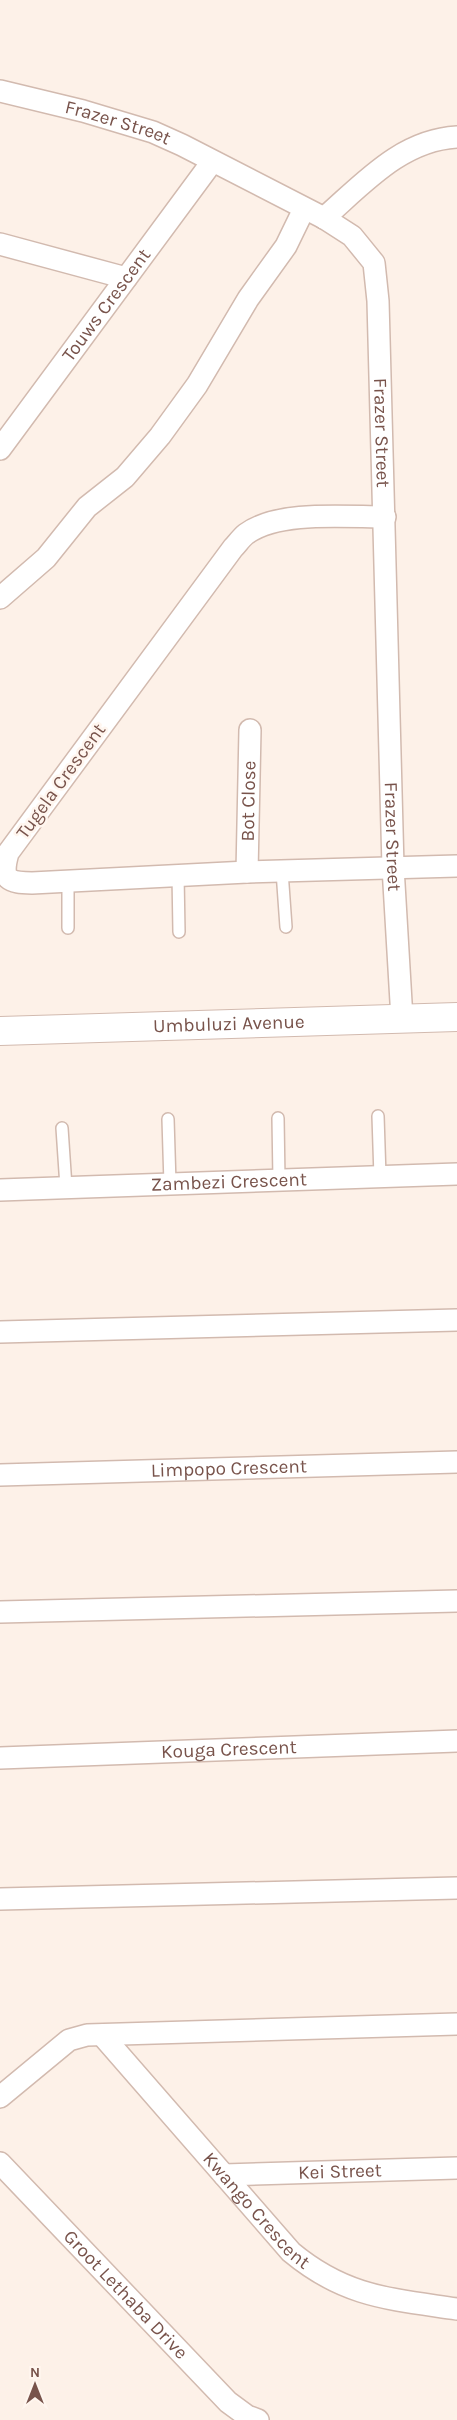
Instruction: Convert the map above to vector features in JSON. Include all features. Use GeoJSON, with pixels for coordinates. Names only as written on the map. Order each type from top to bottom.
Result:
{"type":"FeatureCollection","features":[{"type":"Feature","properties":{"kind":"street","name":"Frazer Street"},"geometry":{"type":"LineString","coordinates":[[0,90],[153,132],[182,144],[212,162],[324,218],[352,236],[374,263],[377,279],[385,517],[393,867],[402,1019]]}},
{"type":"Feature","properties":{"kind":"street"},"geometry":{"type":"LineString","coordinates":[[324,218],[394,158],[413,147],[457,138]]}},
{"type":"Feature","properties":{"kind":"street","name":"Touws Crescent"},"geometry":{"type":"LineString","coordinates":[[0,449],[212,162]]}},
{"type":"Feature","properties":{"kind":"street"},"geometry":{"type":"LineString","coordinates":[[0,598],[46,558],[87,507],[125,476],[160,436],[197,385],[248,299],[286,246],[304,209]]}},
{"type":"Feature","properties":{"kind":"street"},"geometry":{"type":"LineString","coordinates":[[0,244],[126,278]]}},
{"type":"Feature","properties":{"kind":"street","name":"Tugela Crescent"},"geometry":{"type":"LineString","coordinates":[[385,517],[329,517],[272,522],[247,534],[233,548],[1,864],[2,877],[8,881],[68,881],[247,872],[457,866]]}},
{"type":"Feature","properties":{"kind":"street","name":"Bot Close"},"geometry":{"type":"LineString","coordinates":[[247,872],[250,730]]}},
{"type":"Feature","properties":{"kind":"street","name":"Umbuluzi Avenue"},"geometry":{"type":"LineString","coordinates":[[0,1031],[457,1017]]}},
{"type":"Feature","properties":{"kind":"street","name":"Zambezi Crescent"},"geometry":{"type":"LineString","coordinates":[[0,1190],[457,1174]]}},
{"type":"Feature","properties":{"kind":"street"},"geometry":{"type":"LineString","coordinates":[[0,1332],[457,1320]]}},
{"type":"Feature","properties":{"kind":"street","name":"Limpopo Crescent"},"geometry":{"type":"LineString","coordinates":[[0,1475],[457,1462]]}},
{"type":"Feature","properties":{"kind":"street"},"geometry":{"type":"LineString","coordinates":[[0,1612],[457,1601]]}},
{"type":"Feature","properties":{"kind":"street","name":"Kouga Crescent"},"geometry":{"type":"LineString","coordinates":[[0,1758],[457,1741]]}},
{"type":"Feature","properties":{"kind":"street"},"geometry":{"type":"LineString","coordinates":[[0,1899],[457,1888]]}},
{"type":"Feature","properties":{"kind":"street"},"geometry":{"type":"LineString","coordinates":[[0,2097],[69,2040],[87,2035],[457,2024]]}},
{"type":"Feature","properties":{"kind":"street","name":"Kwango Crescent"},"geometry":{"type":"LineString","coordinates":[[102,2035],[290,2252],[312,2270],[336,2283],[371,2295],[457,2309]]}},
{"type":"Feature","properties":{"kind":"street","name":"Groot Lethaba Drive"},"geometry":{"type":"LineString","coordinates":[[0,2163],[228,2402],[247,2416],[258,2420]]}},
{"type":"Feature","properties":{"kind":"street","name":"Kei Street"},"geometry":{"type":"LineString","coordinates":[[224,2174],[457,2168]]}},
{"type":"Feature","properties":{"kind":"lane"},"geometry":{"type":"LineString","coordinates":[[282,871],[286,927]]}},
{"type":"Feature","properties":{"kind":"lane"},"geometry":{"type":"LineString","coordinates":[[178,876],[179,932]]}},
{"type":"Feature","properties":{"kind":"lane"},"geometry":{"type":"LineString","coordinates":[[68,881],[68,928]]}},
{"type":"Feature","properties":{"kind":"lane"},"geometry":{"type":"LineString","coordinates":[[378,1116],[380,1177]]}},
{"type":"Feature","properties":{"kind":"lane"},"geometry":{"type":"LineString","coordinates":[[278,1118],[280,1180]]}},
{"type":"Feature","properties":{"kind":"lane"},"geometry":{"type":"LineString","coordinates":[[168,1119],[170,1184]]}},
{"type":"Feature","properties":{"kind":"lane"},"geometry":{"type":"LineString","coordinates":[[62,1128],[66,1187]]}}]}
